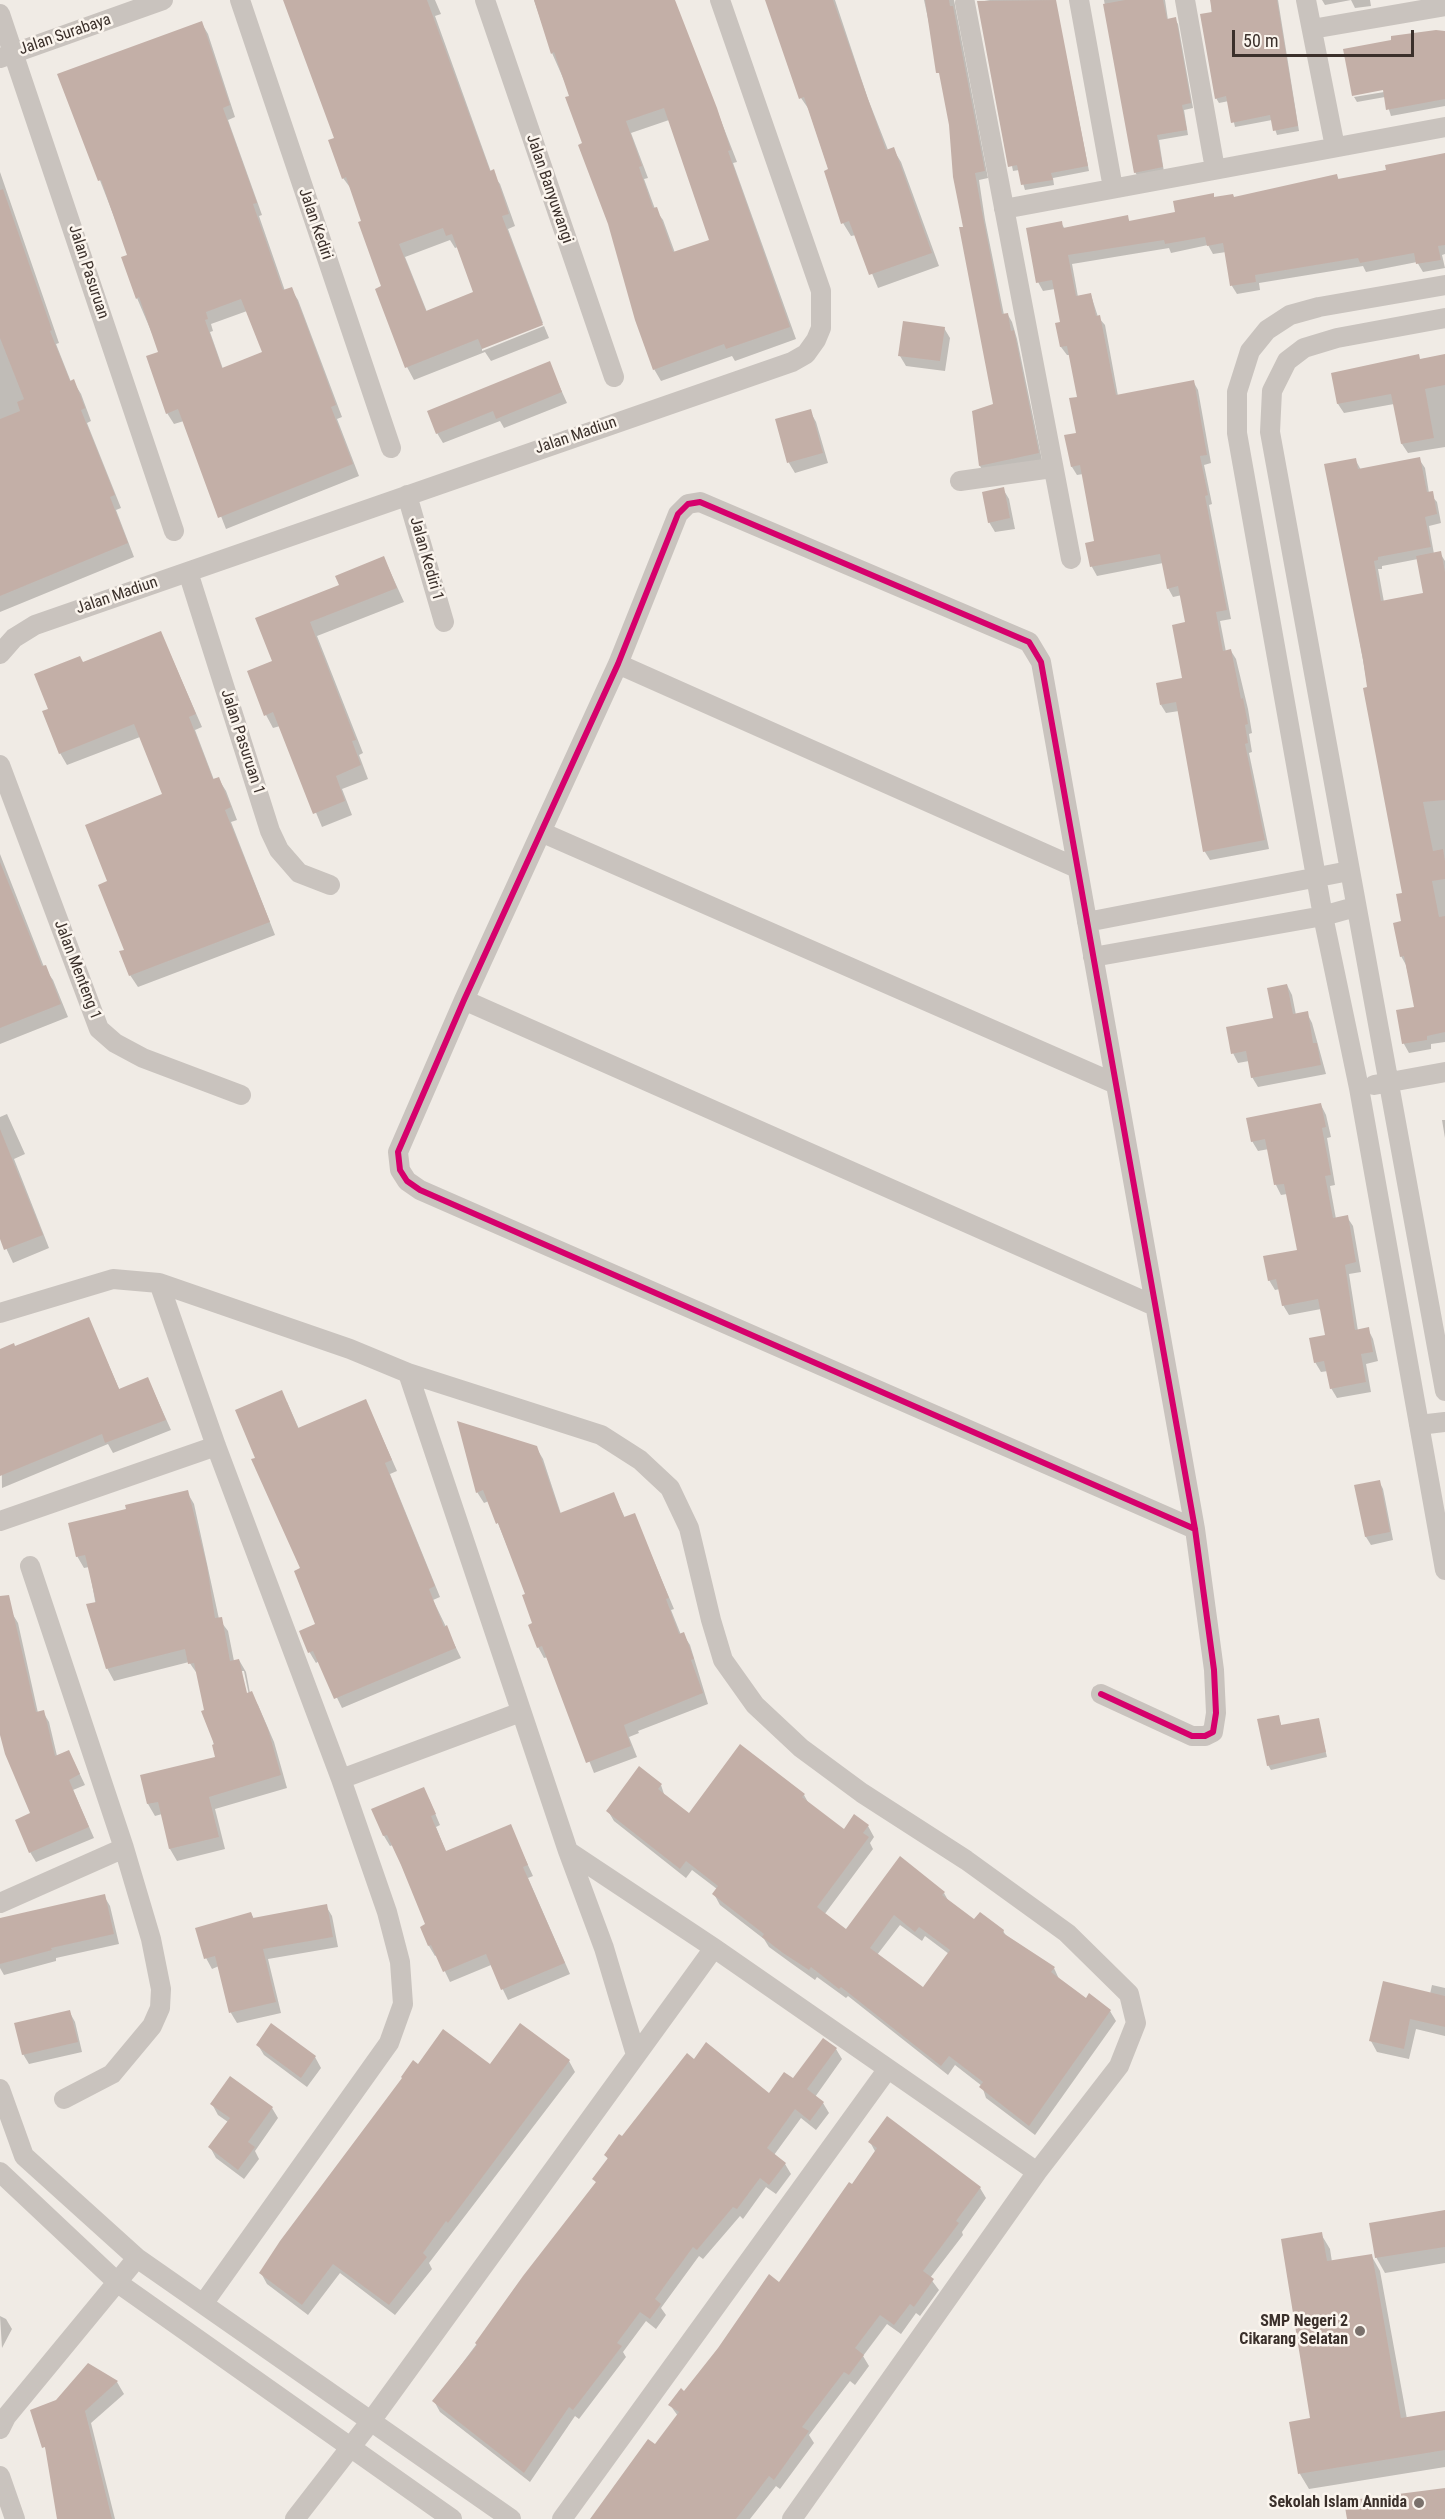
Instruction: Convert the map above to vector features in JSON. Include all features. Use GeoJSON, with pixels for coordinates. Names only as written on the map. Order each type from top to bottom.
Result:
{"type":"FeatureCollection","features":[{"type":"Feature","properties":{"kind":"street","name":"Jalan Surabaya"},"geometry":{"type":"LineString","coordinates":[[7,55],[163,0]]}},
{"type":"Feature","properties":{"kind":"street","name":"Jalan Kediri"},"geometry":{"type":"LineString","coordinates":[[240,0],[391,448]]}},
{"type":"Feature","properties":{"kind":"street","name":"Jalan Banyuwangi"},"geometry":{"type":"LineString","coordinates":[[485,0],[614,377]]}},
{"type":"Feature","properties":{"kind":"street","name":"Jalan Madiun"},"geometry":{"type":"LineString","coordinates":[[0,654],[14,638],[35,625],[792,362],[806,354],[816,340],[823,313],[821,291],[720,0]]}},
{"type":"Feature","properties":{"kind":"street"},"geometry":{"type":"LineString","coordinates":[[1079,0],[1113,188]]}},
{"type":"Feature","properties":{"kind":"street"},"geometry":{"type":"LineString","coordinates":[[1185,0],[1215,169]]}},
{"type":"Feature","properties":{"kind":"street"},"geometry":{"type":"LineString","coordinates":[[1306,0],[1335,147]]}},
{"type":"Feature","properties":{"kind":"street"},"geometry":{"type":"LineString","coordinates":[[965,3],[1071,559]]}},
{"type":"Feature","properties":{"kind":"street"},"geometry":{"type":"LineString","coordinates":[[1312,29],[1445,6]]}},
{"type":"Feature","properties":{"kind":"street","name":"Jalan Pasuruan"},"geometry":{"type":"LineString","coordinates":[[0,14],[7,55],[174,531]]}},
{"type":"Feature","properties":{"kind":"street"},"geometry":{"type":"LineString","coordinates":[[1005,209],[1445,127]]}},
{"type":"Feature","properties":{"kind":"street"},"geometry":{"type":"LineString","coordinates":[[1445,285],[1318,307],[1290,315],[1267,330],[1250,351],[1238,392],[1237,433],[1316,878],[1359,1088],[1445,1569]]}},
{"type":"Feature","properties":{"kind":"street"},"geometry":{"type":"LineString","coordinates":[[1445,318],[1320,341],[1287,361],[1272,391],[1270,432],[1445,1391]]}},
{"type":"Feature","properties":{"kind":"street"},"geometry":{"type":"LineString","coordinates":[[960,481],[1052,468]]}},
{"type":"Feature","properties":{"kind":"street","name":"Jalan Kediri 1"},"geometry":{"type":"LineString","coordinates":[[407,495],[444,622]]}},
{"type":"Feature","properties":{"kind":"street"},"geometry":{"type":"LineString","coordinates":[[1101,1694],[1192,1736],[1205,1736],[1213,1732],[1216,1713],[1214,1670],[1195,1529],[1041,662],[1029,642],[700,501],[688,504],[678,514],[618,664],[464,1000],[398,1152],[400,1170],[407,1181],[420,1190],[1195,1529]]}},
{"type":"Feature","properties":{"kind":"street","name":"Jalan Pasuruan 1"},"geometry":{"type":"LineString","coordinates":[[188,572],[270,831],[279,850],[298,873],[330,885]]}},
{"type":"Feature","properties":{"kind":"street"},"geometry":{"type":"LineString","coordinates":[[618,664],[1077,867]]}},
{"type":"Feature","properties":{"kind":"street","name":"Jalan Menteng 1"},"geometry":{"type":"LineString","coordinates":[[0,765],[99,1029],[115,1043],[143,1058],[241,1095]]}},
{"type":"Feature","properties":{"kind":"street"},"geometry":{"type":"LineString","coordinates":[[541,832],[1116,1084]]}},
{"type":"Feature","properties":{"kind":"street"},"geometry":{"type":"LineString","coordinates":[[1087,922],[1349,871]]}},
{"type":"Feature","properties":{"kind":"street"},"geometry":{"type":"LineString","coordinates":[[1093,957],[1323,916],[1355,907]]}},
{"type":"Feature","properties":{"kind":"street"},"geometry":{"type":"LineString","coordinates":[[464,1000],[1155,1306]]}},
{"type":"Feature","properties":{"kind":"street"},"geometry":{"type":"LineString","coordinates":[[1359,1088],[1445,1072]]}},
{"type":"Feature","properties":{"kind":"street"},"geometry":{"type":"LineString","coordinates":[[0,1313],[113,1279],[159,1283],[339,1345],[408,1373],[601,1435],[640,1460],[670,1488],[689,1528],[723,1660],[755,1705],[801,1748],[862,1793],[966,1860],[1067,1933],[1129,1994],[1136,2023],[1119,2066],[1037,2172],[792,2519]]}},
{"type":"Feature","properties":{"kind":"street"},"geometry":{"type":"LineString","coordinates":[[159,1283],[216,1446],[341,1779],[387,1912],[400,1962],[403,2004],[389,2043],[203,2304]]}},
{"type":"Feature","properties":{"kind":"street"},"geometry":{"type":"LineString","coordinates":[[408,1373],[568,1851],[607,1957],[636,2055]]}},
{"type":"Feature","properties":{"kind":"street"},"geometry":{"type":"LineString","coordinates":[[1419,1425],[1445,1422]]}},
{"type":"Feature","properties":{"kind":"street"},"geometry":{"type":"LineString","coordinates":[[0,1521],[216,1446]]}},
{"type":"Feature","properties":{"kind":"street"},"geometry":{"type":"LineString","coordinates":[[30,1566],[124,1848],[151,1939],[161,1989],[160,2008],[152,2026],[112,2074],[64,2099]]}},
{"type":"Feature","properties":{"kind":"street"},"geometry":{"type":"LineString","coordinates":[[341,1779],[521,1712]]}},
{"type":"Feature","properties":{"kind":"street"},"geometry":{"type":"LineString","coordinates":[[0,1903],[124,1848]]}},
{"type":"Feature","properties":{"kind":"street"},"geometry":{"type":"LineString","coordinates":[[568,1851],[714,1948],[1037,2172]]}},
{"type":"Feature","properties":{"kind":"street"},"geometry":{"type":"LineString","coordinates":[[295,2519],[371,2421],[714,1948]]}},
{"type":"Feature","properties":{"kind":"street"},"geometry":{"type":"LineString","coordinates":[[561,2519],[887,2070]]}},
{"type":"Feature","properties":{"kind":"street"},"geometry":{"type":"LineString","coordinates":[[0,2089],[6,2125],[24,2156],[137,2258],[511,2519]]}},
{"type":"Feature","properties":{"kind":"street"},"geometry":{"type":"LineString","coordinates":[[24,2156],[0,2170],[118,2283],[452,2519]]}},
{"type":"Feature","properties":{"kind":"street"},"geometry":{"type":"LineString","coordinates":[[0,2429],[6,2417],[137,2258]]}},
{"type":"Feature","properties":{"kind":"street"},"geometry":{"type":"LineString","coordinates":[[0,2476],[15,2519]]}},
{"type":"Feature","properties":{"kind":"building"},"geometry":{"type":"Polygon","coordinates":[[[283,0],[427,0],[490,171],[494,169],[509,214],[502,216],[543,325],[482,349],[478,339],[405,368],[375,289],[381,286],[358,222],[361,221],[346,177],[342,179],[328,140],[334,138],[283,0]],[[443,228],[399,244],[426,311],[473,292],[452,234],[446,236],[443,228]]]}},
{"type":"Feature","properties":{"kind":"building"},"geometry":{"type":"Polygon","coordinates":[[[534,0],[675,0],[717,108],[731,150],[728,151],[790,327],[726,349],[724,344],[653,370],[635,320],[608,224],[578,145],[582,143],[565,97],[569,96],[554,52],[551,54],[534,0]],[[664,108],[626,121],[642,166],[639,167],[653,208],[657,207],[673,252],[709,240],[664,108]]]}},
{"type":"Feature","properties":{"kind":"building"},"geometry":{"type":"Polygon","coordinates":[[[765,0],[833,0],[886,150],[894,147],[932,253],[869,275],[849,221],[841,224],[824,171],[828,169],[804,97],[799,99],[765,0]]]}},
{"type":"Feature","properties":{"kind":"building"},"geometry":{"type":"Polygon","coordinates":[[[925,0],[949,0],[950,6],[953,6],[985,171],[975,173],[982,212],[1002,314],[1008,313],[1011,331],[1014,330],[1039,453],[979,466],[972,411],[993,404],[959,227],[963,227],[953,177],[949,125],[939,73],[936,73],[925,0]]]}},
{"type":"Feature","properties":{"kind":"building"},"geometry":{"type":"Polygon","coordinates":[[[1056,0],[1088,166],[1051,173],[1053,180],[1021,185],[1017,165],[1008,167],[977,1],[1056,0]]]}},
{"type":"Feature","properties":{"kind":"building"},"geometry":{"type":"Polygon","coordinates":[[[1125,0],[1163,0],[1167,19],[1176,17],[1191,103],[1182,105],[1187,130],[1157,135],[1163,167],[1134,173],[1103,4],[1125,0]]]}},
{"type":"Feature","properties":{"kind":"building"},"geometry":{"type":"Polygon","coordinates":[[[1210,0],[1277,0],[1298,126],[1273,131],[1270,115],[1231,123],[1226,96],[1215,99],[1200,14],[1212,12],[1210,0]]]}},
{"type":"Feature","properties":{"kind":"building"},"geometry":{"type":"Polygon","coordinates":[[[202,21],[230,105],[223,108],[257,203],[253,204],[283,290],[292,287],[336,405],[331,407],[353,464],[218,518],[178,409],[166,414],[146,356],[158,352],[139,297],[136,299],[121,257],[127,255],[101,180],[98,181],[57,74],[202,21]],[[241,299],[206,312],[208,319],[205,320],[222,368],[262,352],[241,299]]]}},
{"type":"Feature","properties":{"kind":"building"},"geometry":{"type":"Polygon","coordinates":[[[1436,30],[1445,31],[1445,99],[1386,110],[1383,90],[1352,96],[1343,49],[1391,40],[1391,36],[1436,30]]]}},
{"type":"Feature","properties":{"kind":"building"},"geometry":{"type":"Polygon","coordinates":[[[1445,153],[1445,245],[1438,246],[1441,260],[1416,264],[1414,253],[1360,263],[1358,258],[1255,275],[1256,282],[1230,286],[1223,243],[1207,246],[1205,237],[1165,244],[1164,240],[1068,255],[1076,296],[1091,293],[1096,316],[1100,315],[1116,395],[1194,380],[1207,455],[1200,456],[1208,495],[1205,496],[1227,610],[1216,612],[1223,651],[1231,649],[1241,699],[1243,698],[1248,724],[1245,725],[1248,743],[1245,744],[1265,840],[1203,852],[1176,702],[1160,705],[1156,683],[1182,678],[1172,625],[1185,622],[1178,586],[1167,589],[1160,554],[1090,567],[1085,543],[1094,541],[1080,465],[1071,467],[1064,435],[1076,433],[1069,398],[1077,397],[1067,346],[1060,347],[1055,323],[1060,322],[1052,280],[1036,283],[1026,228],[1062,221],[1063,228],[1128,215],[1129,221],[1175,212],[1173,201],[1214,193],[1214,197],[1233,194],[1234,197],[1337,174],[1338,179],[1386,170],[1385,165],[1445,153]]]}},
{"type":"Feature","properties":{"kind":"building"},"geometry":{"type":"Polygon","coordinates":[[[3,189],[52,330],[50,331],[70,381],[74,379],[85,408],[81,410],[115,495],[110,497],[128,543],[0,596],[0,419],[20,411],[17,402],[24,399],[0,338],[0,190],[3,189]]]}},
{"type":"Feature","properties":{"kind":"building"},"geometry":{"type":"Polygon","coordinates":[[[903,321],[945,327],[940,361],[898,356],[903,321]]]}},
{"type":"Feature","properties":{"kind":"building"},"geometry":{"type":"Polygon","coordinates":[[[1419,354],[1420,359],[1445,354],[1445,385],[1425,389],[1434,438],[1401,444],[1391,394],[1337,404],[1331,373],[1419,354]]]}},
{"type":"Feature","properties":{"kind":"building"},"geometry":{"type":"Polygon","coordinates":[[[550,361],[562,392],[496,419],[493,411],[436,434],[427,411],[550,361]]]}},
{"type":"Feature","properties":{"kind":"building"},"geometry":{"type":"Polygon","coordinates":[[[811,409],[823,453],[787,463],[775,419],[811,409]]]}},
{"type":"Feature","properties":{"kind":"building"},"geometry":{"type":"Polygon","coordinates":[[[1420,457],[1427,492],[1433,491],[1437,514],[1425,517],[1431,547],[1378,557],[1378,560],[1374,561],[1381,601],[1423,593],[1416,556],[1441,551],[1445,572],[1445,800],[1423,802],[1433,851],[1443,849],[1445,861],[1445,879],[1432,881],[1439,917],[1445,916],[1445,1032],[1427,1036],[1427,1040],[1402,1044],[1396,1010],[1414,1007],[1404,956],[1400,957],[1393,923],[1401,921],[1396,894],[1402,893],[1363,688],[1367,687],[1363,660],[1324,464],[1356,458],[1358,469],[1420,457]]]}},
{"type":"Feature","properties":{"kind":"building"},"geometry":{"type":"Polygon","coordinates":[[[1004,487],[1010,518],[988,523],[982,492],[1004,487]]]}},
{"type":"Feature","properties":{"kind":"building"},"geometry":{"type":"Polygon","coordinates":[[[384,556],[397,588],[310,622],[356,740],[352,741],[361,765],[336,776],[345,801],[313,814],[273,712],[264,716],[247,671],[272,661],[255,618],[339,585],[335,576],[384,556]]]}},
{"type":"Feature","properties":{"kind":"building"},"geometry":{"type":"Polygon","coordinates":[[[161,631],[196,714],[189,717],[213,779],[219,777],[231,807],[225,810],[270,922],[129,976],[119,951],[124,950],[98,885],[107,881],[85,825],[162,794],[134,724],[59,754],[42,711],[48,709],[34,674],[80,656],[83,662],[161,631]]]}},
{"type":"Feature","properties":{"kind":"building"},"geometry":{"type":"Polygon","coordinates":[[[0,862],[42,966],[46,965],[61,1004],[0,1028],[0,862]]]}},
{"type":"Feature","properties":{"kind":"building"},"geometry":{"type":"Polygon","coordinates":[[[1287,984],[1293,1014],[1308,1011],[1313,1043],[1317,1043],[1321,1065],[1251,1078],[1246,1051],[1231,1054],[1226,1027],[1273,1018],[1267,988],[1287,984]]]}},
{"type":"Feature","properties":{"kind":"building"},"geometry":{"type":"Polygon","coordinates":[[[1321,1103],[1326,1127],[1322,1128],[1331,1175],[1325,1176],[1333,1218],[1348,1215],[1356,1262],[1345,1265],[1355,1330],[1369,1327],[1373,1352],[1361,1354],[1366,1382],[1330,1389],[1324,1361],[1314,1363],[1309,1338],[1325,1335],[1318,1299],[1282,1306],[1276,1279],[1268,1281],[1263,1256],[1297,1250],[1284,1184],[1274,1185],[1265,1139],[1251,1142],[1246,1118],[1321,1103]]]}},
{"type":"Feature","properties":{"kind":"building"},"geometry":{"type":"Polygon","coordinates":[[[0,1129],[43,1235],[4,1250],[0,1239],[0,1129]]]}},
{"type":"Feature","properties":{"kind":"building"},"geometry":{"type":"Polygon","coordinates":[[[89,1317],[119,1389],[148,1377],[166,1420],[105,1443],[102,1434],[0,1476],[0,1349],[14,1343],[15,1346],[89,1317]]]}},
{"type":"Feature","properties":{"kind":"building"},"geometry":{"type":"Polygon","coordinates":[[[282,1390],[298,1428],[366,1399],[392,1460],[385,1463],[435,1586],[429,1589],[444,1627],[447,1625],[456,1648],[334,1699],[313,1651],[308,1653],[299,1631],[315,1624],[294,1571],[300,1568],[251,1459],[255,1458],[235,1410],[282,1390]]]}},
{"type":"Feature","properties":{"kind":"building"},"geometry":{"type":"Polygon","coordinates":[[[457,1421],[537,1446],[560,1513],[614,1492],[624,1517],[635,1513],[669,1598],[666,1599],[679,1634],[684,1632],[703,1693],[624,1725],[631,1746],[586,1763],[542,1646],[537,1648],[528,1625],[532,1623],[522,1595],[525,1594],[498,1523],[496,1524],[483,1490],[476,1493],[457,1421]]]}},
{"type":"Feature","properties":{"kind":"building"},"geometry":{"type":"Polygon","coordinates":[[[1380,1480],[1390,1532],[1365,1537],[1354,1485],[1380,1480]]]}},
{"type":"Feature","properties":{"kind":"building"},"geometry":{"type":"Polygon","coordinates":[[[188,1490],[207,1566],[215,1618],[222,1617],[230,1661],[239,1659],[247,1693],[252,1691],[268,1729],[281,1775],[209,1797],[219,1837],[169,1849],[158,1802],[147,1804],[140,1775],[215,1757],[212,1745],[214,1744],[201,1711],[204,1710],[194,1663],[188,1664],[185,1649],[106,1669],[86,1604],[96,1602],[85,1555],[76,1557],[68,1523],[126,1509],[125,1505],[188,1490]]]}},
{"type":"Feature","properties":{"kind":"building"},"geometry":{"type":"Polygon","coordinates":[[[9,1595],[36,1712],[44,1710],[55,1756],[69,1750],[80,1774],[69,1780],[89,1827],[29,1853],[15,1820],[30,1813],[5,1754],[0,1735],[0,1596],[9,1595]]]}},
{"type":"Feature","properties":{"kind":"building"},"geometry":{"type":"Polygon","coordinates":[[[1279,1715],[1281,1725],[1319,1718],[1326,1752],[1267,1766],[1257,1719],[1279,1715]]]}},
{"type":"Feature","properties":{"kind":"building"},"geometry":{"type":"Polygon","coordinates":[[[740,1744],[805,1794],[802,1797],[844,1829],[854,1814],[869,1825],[863,1833],[869,1837],[817,1907],[846,1929],[900,1856],[945,1892],[942,1895],[974,1919],[980,1912],[1004,1930],[1003,1933],[1055,1967],[1051,1972],[1086,1998],[1089,1993],[1111,2010],[1029,2126],[979,2087],[983,2082],[949,2056],[941,2066],[841,1987],[839,1989],[811,1967],[809,1970],[762,1937],[764,1934],[712,1894],[718,1886],[686,1861],[680,1869],[606,1811],[639,1766],[662,1784],[658,1789],[689,1813],[740,1744]],[[894,1915],[870,1948],[923,1987],[950,1950],[919,1927],[915,1932],[894,1915]]]}},
{"type":"Feature","properties":{"kind":"building"},"geometry":{"type":"Polygon","coordinates":[[[424,1787],[436,1814],[431,1816],[446,1851],[511,1824],[528,1865],[523,1867],[565,1963],[501,1990],[486,1954],[443,1972],[420,1927],[425,1924],[401,1865],[387,1835],[383,1836],[371,1809],[424,1787]]]}},
{"type":"Feature","properties":{"kind":"building"},"geometry":{"type":"Polygon","coordinates":[[[105,1894],[114,1934],[51,1948],[52,1950],[0,1964],[0,1918],[105,1894]]]}},
{"type":"Feature","properties":{"kind":"building"},"geometry":{"type":"Polygon","coordinates":[[[327,1904],[333,1937],[263,1949],[276,2002],[229,2013],[215,1956],[204,1959],[195,1928],[251,1912],[253,1918],[327,1904]]]}},
{"type":"Feature","properties":{"kind":"building"},"geometry":{"type":"Polygon","coordinates":[[[1383,1981],[1445,1996],[1445,2027],[1410,2019],[1404,2049],[1369,2041],[1383,1981]]]}},
{"type":"Feature","properties":{"kind":"building"},"geometry":{"type":"Polygon","coordinates":[[[70,2010],[78,2042],[22,2055],[14,2023],[70,2010]]]}},
{"type":"Feature","properties":{"kind":"building"},"geometry":{"type":"Polygon","coordinates":[[[271,2023],[316,2056],[301,2078],[256,2045],[271,2023]]]}},
{"type":"Feature","properties":{"kind":"building"},"geometry":{"type":"Polygon","coordinates":[[[520,2023],[570,2060],[448,2223],[446,2221],[423,2253],[427,2257],[389,2305],[333,2264],[302,2305],[259,2273],[413,2060],[418,2064],[443,2029],[490,2064],[520,2023]]]}},
{"type":"Feature","properties":{"kind":"building"},"geometry":{"type":"Polygon","coordinates":[[[823,2038],[837,2048],[807,2089],[824,2102],[810,2121],[795,2109],[767,2148],[786,2163],[769,2185],[760,2178],[737,2209],[733,2207],[697,2250],[693,2247],[655,2299],[661,2304],[650,2319],[640,2312],[617,2343],[622,2346],[573,2410],[569,2407],[524,2473],[432,2401],[477,2345],[475,2343],[523,2276],[596,2182],[592,2179],[608,2158],[604,2155],[619,2134],[622,2136],[687,2053],[694,2059],[706,2042],[769,2093],[784,2072],[793,2078],[823,2038]]]}},
{"type":"Feature","properties":{"kind":"building"},"geometry":{"type":"Polygon","coordinates":[[[230,2076],[273,2107],[248,2142],[255,2147],[238,2170],[208,2147],[230,2118],[210,2104],[230,2076]]]}},
{"type":"Feature","properties":{"kind":"building"},"geometry":{"type":"Polygon","coordinates":[[[887,2116],[981,2187],[956,2221],[959,2223],[923,2271],[934,2279],[914,2307],[910,2304],[894,2325],[880,2315],[855,2348],[864,2355],[849,2375],[844,2372],[802,2427],[809,2431],[774,2480],[769,2476],[736,2519],[590,2519],[648,2439],[655,2444],[679,2412],[668,2405],[681,2388],[684,2391],[718,2348],[769,2274],[779,2282],[849,2182],[852,2184],[877,2148],[868,2142],[887,2116]]]}},
{"type":"Feature","properties":{"kind":"building"},"geometry":{"type":"Polygon","coordinates":[[[1445,2210],[1445,2247],[1375,2258],[1369,2223],[1445,2210]]]}},
{"type":"Feature","properties":{"kind":"building"},"geometry":{"type":"Polygon","coordinates":[[[1322,2232],[1327,2261],[1372,2254],[1401,2418],[1445,2411],[1445,2450],[1298,2474],[1289,2422],[1310,2418],[1281,2239],[1322,2232]]]}},
{"type":"Feature","properties":{"kind":"building"},"geometry":{"type":"Polygon","coordinates":[[[88,2363],[118,2381],[85,2411],[112,2519],[57,2519],[45,2447],[42,2448],[30,2410],[56,2400],[88,2363]]]}},
{"type":"Feature","properties":{"kind":"building"},"geometry":{"type":"Polygon","coordinates":[[[1445,2488],[1445,2519],[1347,2519],[1344,2501],[1445,2488]]]}},
{"type":"Feature","properties":{"kind":"cycle path"},"geometry":{"type":"LineString","coordinates":[[1101,1694],[1192,1736],[1205,1736],[1213,1732],[1216,1713],[1214,1670],[1195,1529],[1041,662],[1029,642],[700,502],[688,504],[678,514],[618,664],[464,1000],[398,1152],[400,1170],[407,1181],[420,1190],[1195,1529]]}},
{"type":"Feature","properties":{"kind":"place","name":"SMP Negeri 2 Cikarang Selatan"},"geometry":{"type":"Point","coordinates":[1360,2331]}},
{"type":"Feature","properties":{"kind":"place","name":"Sekolah Islam Annida"},"geometry":{"type":"Point","coordinates":[1419,2503]}}]}
